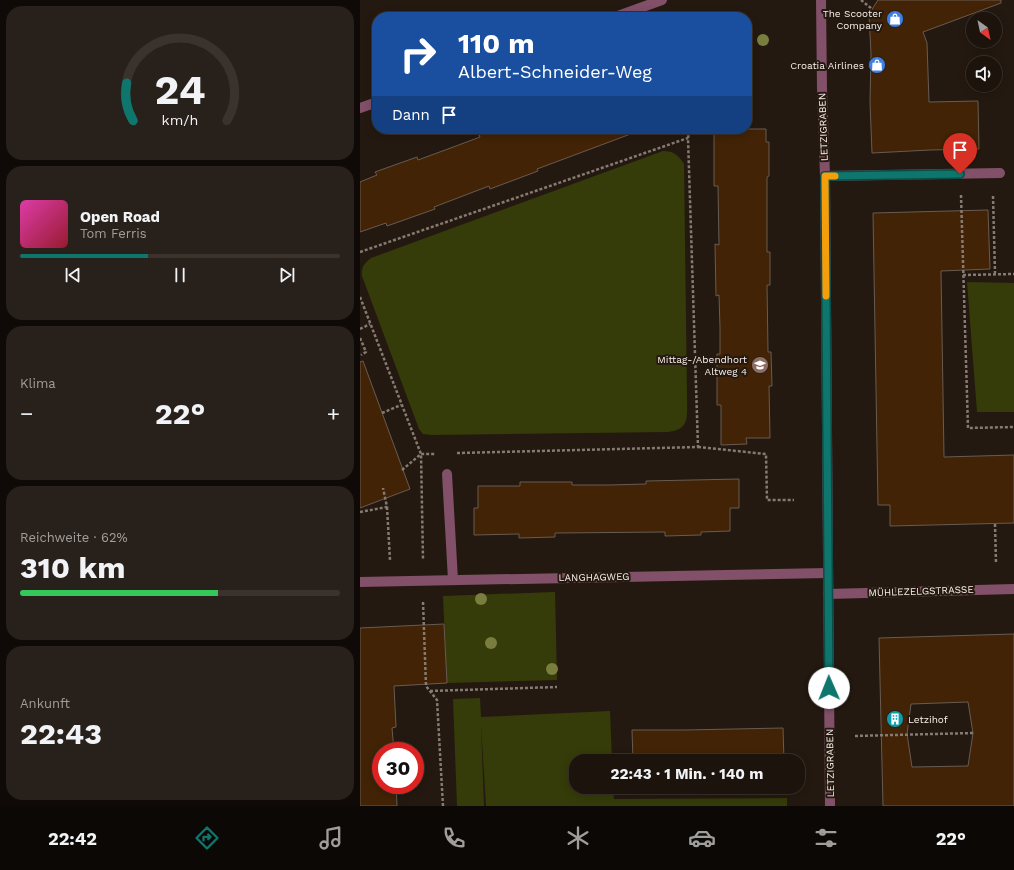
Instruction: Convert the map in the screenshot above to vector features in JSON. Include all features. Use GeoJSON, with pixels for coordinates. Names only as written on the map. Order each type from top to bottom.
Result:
{"type":"FeatureCollection","features":[{"type":"Feature","properties":{"kind":"street"},"geometry":{"type":"LineString","coordinates":[[629,12],[662,0]]}},
{"type":"Feature","properties":{"kind":"street","name":"LETZIGRABEN"},"geometry":{"type":"LineString","coordinates":[[821,0],[825,176],[830,806]]}},
{"type":"Feature","properties":{"kind":"street"},"geometry":{"type":"LineString","coordinates":[[360,108],[372,104]]}},
{"type":"Feature","properties":{"kind":"street"},"geometry":{"type":"LineString","coordinates":[[825,176],[996,173]]}},
{"type":"Feature","properties":{"kind":"street"},"geometry":{"type":"LineString","coordinates":[[447,474],[453,580]]}},
{"type":"Feature","properties":{"kind":"street","name":"LANGHAGWEG"},"geometry":{"type":"LineString","coordinates":[[360,582],[828,573]]}},
{"type":"Feature","properties":{"kind":"street","name":"MÜHLEZELGSTRASSE"},"geometry":{"type":"LineString","coordinates":[[828,594],[1014,589]]}},
{"type":"Feature","properties":{"kind":"path"},"geometry":{"type":"LineString","coordinates":[[861,0],[872,9]]}},
{"type":"Feature","properties":{"kind":"path"},"geometry":{"type":"LineString","coordinates":[[689,134],[698,447]]}},
{"type":"Feature","properties":{"kind":"path"},"geometry":{"type":"LineString","coordinates":[[360,252],[688,138]]}},
{"type":"Feature","properties":{"kind":"path"},"geometry":{"type":"LineString","coordinates":[[995,273],[996,173]]}},
{"type":"Feature","properties":{"kind":"path"},"geometry":{"type":"LineString","coordinates":[[960,174],[968,428],[1014,427]]}},
{"type":"Feature","properties":{"kind":"path"},"geometry":{"type":"LineString","coordinates":[[964,275],[995,273],[1014,274]]}},
{"type":"Feature","properties":{"kind":"path"},"geometry":{"type":"LineString","coordinates":[[360,297],[421,454],[423,538],[422,581],[426,686],[437,700],[443,806]]}},
{"type":"Feature","properties":{"kind":"path"},"geometry":{"type":"LineString","coordinates":[[360,328],[370,324]]}},
{"type":"Feature","properties":{"kind":"path"},"geometry":{"type":"LineString","coordinates":[[360,338],[366,352],[361,355]]}},
{"type":"Feature","properties":{"kind":"path"},"geometry":{"type":"LineString","coordinates":[[382,413],[401,405]]}},
{"type":"Feature","properties":{"kind":"path"},"geometry":{"type":"LineString","coordinates":[[452,454],[698,447],[766,454],[767,500],[794,500]]}},
{"type":"Feature","properties":{"kind":"path"},"geometry":{"type":"LineString","coordinates":[[402,470],[421,454],[436,454]]}},
{"type":"Feature","properties":{"kind":"path"},"geometry":{"type":"LineString","coordinates":[[383,488],[387,507],[392,581]]}},
{"type":"Feature","properties":{"kind":"path"},"geometry":{"type":"LineString","coordinates":[[360,512],[387,507]]}},
{"type":"Feature","properties":{"kind":"path"},"geometry":{"type":"LineString","coordinates":[[996,524],[996,563]]}},
{"type":"Feature","properties":{"kind":"path"},"geometry":{"type":"LineString","coordinates":[[430,691],[557,687]]}},
{"type":"Feature","properties":{"kind":"path"},"geometry":{"type":"LineString","coordinates":[[855,736],[973,733]]}},
{"type":"Feature","properties":{"kind":"green space"},"geometry":{"type":"Polygon","coordinates":[[[663,151],[675,154],[684,164],[687,417],[680,429],[667,432],[423,434],[419,429],[362,276],[362,270],[365,264],[371,258],[663,151]]]}},
{"type":"Feature","properties":{"kind":"green space"},"geometry":{"type":"Polygon","coordinates":[[[967,282],[1014,283],[1014,412],[977,412],[967,282]]]}},
{"type":"Feature","properties":{"kind":"green space"},"geometry":{"type":"Polygon","coordinates":[[[555,592],[557,680],[447,683],[443,596],[555,592]]]}},
{"type":"Feature","properties":{"kind":"green space"},"geometry":{"type":"Polygon","coordinates":[[[480,698],[481,717],[610,711],[612,754],[569,754],[569,794],[614,794],[614,799],[787,798],[787,806],[486,806],[481,725],[484,806],[457,806],[453,699],[480,698]]]}},
{"type":"Feature","properties":{"kind":"building"},"geometry":{"type":"Polygon","coordinates":[[[878,0],[1001,0],[1001,3],[977,12],[966,12],[966,16],[923,32],[927,43],[929,102],[978,101],[979,149],[872,153],[869,14],[878,0]]]}},
{"type":"Feature","properties":{"kind":"building"},"geometry":{"type":"Polygon","coordinates":[[[752,129],[766,129],[766,142],[769,142],[769,176],[767,177],[767,252],[770,252],[770,285],[767,285],[768,352],[771,352],[772,386],[769,386],[770,438],[746,438],[747,444],[721,445],[721,405],[717,405],[717,354],[720,354],[720,328],[719,295],[716,296],[715,244],[719,245],[718,186],[714,186],[714,134],[752,134],[752,129]]]}},
{"type":"Feature","properties":{"kind":"building"},"geometry":{"type":"Polygon","coordinates":[[[631,134],[537,169],[538,171],[490,189],[489,186],[434,207],[435,209],[387,226],[386,223],[360,232],[360,182],[377,175],[375,172],[417,157],[418,160],[480,137],[479,135],[631,134]]]}},
{"type":"Feature","properties":{"kind":"building"},"geometry":{"type":"Polygon","coordinates":[[[988,210],[990,269],[941,271],[944,457],[1014,455],[1014,523],[890,526],[890,505],[878,505],[873,213],[988,210]]]}},
{"type":"Feature","properties":{"kind":"building"},"geometry":{"type":"Polygon","coordinates":[[[363,361],[410,489],[360,508],[360,362],[363,361]]]}},
{"type":"Feature","properties":{"kind":"building"},"geometry":{"type":"Polygon","coordinates":[[[739,479],[739,508],[730,508],[730,531],[701,532],[701,535],[665,536],[665,532],[555,533],[555,537],[519,538],[519,534],[474,535],[474,508],[478,508],[478,486],[520,486],[520,482],[572,482],[572,485],[609,485],[646,484],[646,481],[739,479]]]}},
{"type":"Feature","properties":{"kind":"building"},"geometry":{"type":"Polygon","coordinates":[[[444,624],[447,683],[394,686],[396,727],[392,728],[393,742],[372,742],[372,794],[396,794],[397,806],[360,806],[360,628],[444,624]]]}},
{"type":"Feature","properties":{"kind":"building","name":"Letzihof"},"geometry":{"type":"Polygon","coordinates":[[[1014,634],[1014,806],[883,806],[879,638],[1014,634]],[[968,702],[911,704],[907,734],[912,767],[968,766],[973,733],[968,702]]]}},
{"type":"Feature","properties":{"kind":"building"},"geometry":{"type":"Polygon","coordinates":[[[783,728],[784,754],[633,754],[632,730],[783,728]]]}},
{"type":"Feature","properties":{"kind":"slow traffic"},"geometry":{"type":"LineString","coordinates":[[826,296],[825,176],[835,176]]}},
{"type":"Feature","properties":{"kind":"place","name":"The Scooter Company"},"geometry":{"type":"Point","coordinates":[895,19]}},
{"type":"Feature","properties":{"kind":"place","name":"Croatia Airlines"},"geometry":{"type":"Point","coordinates":[877,65]}},
{"type":"Feature","properties":{"kind":"place","name":"Mittag-/Abendhort Altweg 4"},"geometry":{"type":"Point","coordinates":[760,365]}},
{"type":"Feature","properties":{"kind":"place","name":"Letzihof"},"geometry":{"type":"Point","coordinates":[895,719]}},
{"type":"Feature","properties":{"kind":"route"},"geometry":{"type":"LineString","coordinates":[[829,688],[825,176],[960,174]]}}]}
